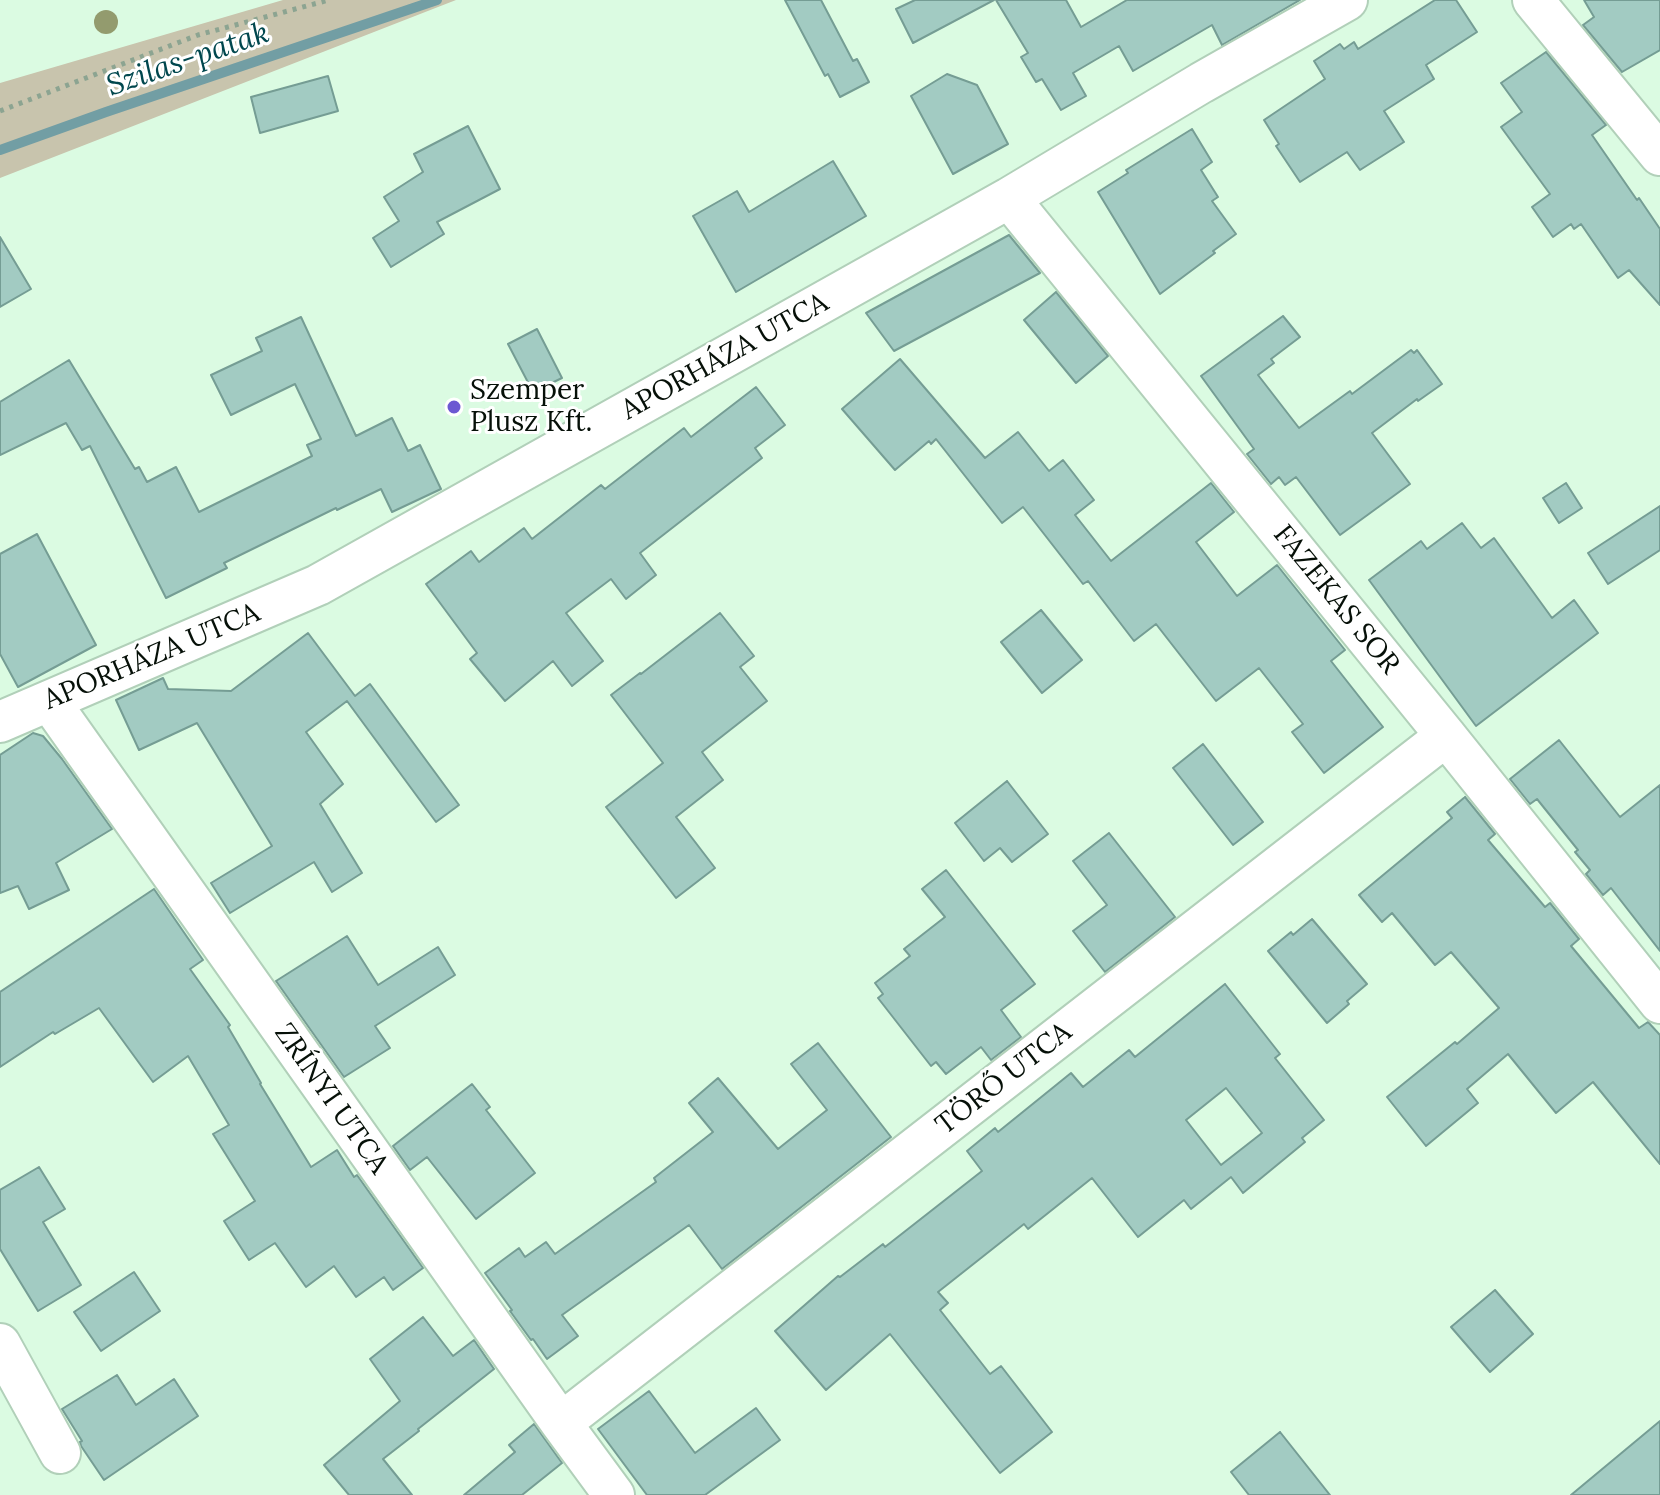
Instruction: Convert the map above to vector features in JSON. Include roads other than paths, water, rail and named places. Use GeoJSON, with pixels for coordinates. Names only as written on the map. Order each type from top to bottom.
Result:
{"type":"FeatureCollection","features":[{"type":"Feature","properties":{"kind":"street","name":"APORHÁZA UTCA"},"geometry":{"type":"LineString","coordinates":[[0,722],[318,585],[1009,198],[1347,0]]}},
{"type":"Feature","properties":{"kind":"street"},"geometry":{"type":"LineString","coordinates":[[1533,0],[1660,155]]}},
{"type":"Feature","properties":{"kind":"street","name":"FAZEKAS SOR"},"geometry":{"type":"LineString","coordinates":[[1009,198],[1660,1003]]}},
{"type":"Feature","properties":{"kind":"street","name":"ZRÍNYI UTCA"},"geometry":{"type":"LineString","coordinates":[[50,702],[614,1495]]}},
{"type":"Feature","properties":{"kind":"street","name":"TÖRŐ UTCA"},"geometry":{"type":"LineString","coordinates":[[561,1423],[1446,736]]}},
{"type":"Feature","properties":{"kind":"street"},"geometry":{"type":"LineString","coordinates":[[0,1344],[60,1453]]}},
{"type":"Feature","properties":{"kind":"waterway","name":"Szilas-patak"},"geometry":{"type":"LineString","coordinates":[[0,150],[437,0]]}},
{"type":"Feature","properties":{"kind":"place","name":"Szemper Plusz Kft."},"geometry":{"type":"Point","coordinates":[454,407]}}]}
